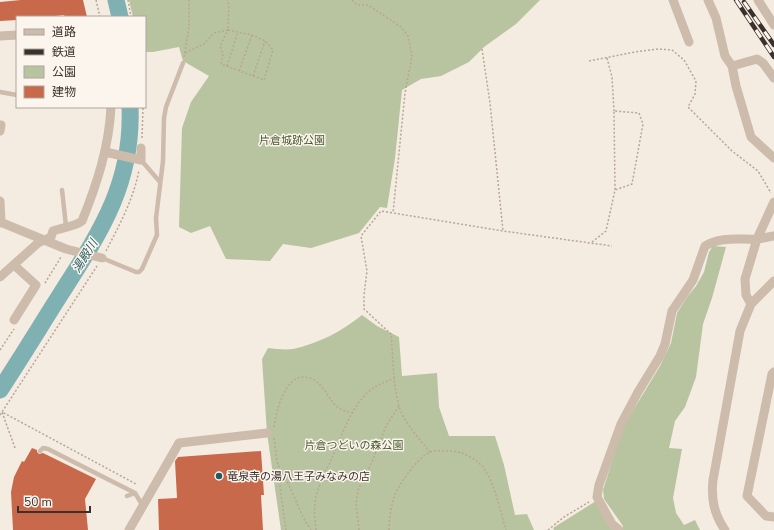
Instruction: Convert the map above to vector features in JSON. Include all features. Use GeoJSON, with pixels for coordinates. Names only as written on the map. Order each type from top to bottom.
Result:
{"type":"FeatureCollection","features":[{"type":"Feature","properties":{"kind":"street"},"geometry":{"type":"LineString","coordinates":[[674,0],[689,42]]}},
{"type":"Feature","properties":{"kind":"street"},"geometry":{"type":"LineString","coordinates":[[708,0],[716,18],[725,56],[732,66],[750,136],[774,158]]}},
{"type":"Feature","properties":{"kind":"street"},"geometry":{"type":"LineString","coordinates":[[758,0],[771,15],[774,24]]}},
{"type":"Feature","properties":{"kind":"street"},"geometry":{"type":"LineString","coordinates":[[0,36],[16,36]]}},
{"type":"Feature","properties":{"kind":"street"},"geometry":{"type":"LineString","coordinates":[[732,66],[757,60],[763,63],[774,78]]}},
{"type":"Feature","properties":{"kind":"street"},"geometry":{"type":"LineString","coordinates":[[0,277],[38,243],[51,237],[53,231],[77,224],[82,221],[96,187],[107,152],[111,108]]}},
{"type":"Feature","properties":{"kind":"street"},"geometry":{"type":"LineString","coordinates":[[107,152],[139,159],[141,148]]}},
{"type":"Feature","properties":{"kind":"street"},"geometry":{"type":"LineString","coordinates":[[0,201],[1,222],[67,249],[101,257]]}},
{"type":"Feature","properties":{"kind":"street"},"geometry":{"type":"LineString","coordinates":[[751,304],[746,295],[745,279],[757,239],[774,202]]}},
{"type":"Feature","properties":{"kind":"street"},"geometry":{"type":"LineString","coordinates":[[619,530],[612,524],[597,497],[599,484],[621,424],[660,356],[665,344],[672,311],[693,280],[705,246],[733,238],[757,239],[774,236]]}},
{"type":"Feature","properties":{"kind":"street"},"geometry":{"type":"LineString","coordinates":[[14,265],[36,285],[14,320]]}},
{"type":"Feature","properties":{"kind":"street"},"geometry":{"type":"LineString","coordinates":[[725,530],[719,521],[714,508],[712,493],[713,480],[740,331],[751,304],[774,281]]}},
{"type":"Feature","properties":{"kind":"street"},"geometry":{"type":"LineString","coordinates":[[774,372],[772,374],[747,496],[766,516],[774,517]]}},
{"type":"Feature","properties":{"kind":"street"},"geometry":{"type":"LineString","coordinates":[[129,530],[179,443],[267,433]]}},
{"type":"Feature","properties":{"kind":"lane"},"geometry":{"type":"LineString","coordinates":[[101,257],[139,272],[142,269],[157,235],[156,218],[163,161],[164,118],[166,107],[183,63]]}},
{"type":"Feature","properties":{"kind":"lane"},"geometry":{"type":"LineString","coordinates":[[0,92],[16,95]]}},
{"type":"Feature","properties":{"kind":"lane"},"geometry":{"type":"LineString","coordinates":[[139,159],[160,182]]}},
{"type":"Feature","properties":{"kind":"lane"},"geometry":{"type":"LineString","coordinates":[[62,190],[66,226]]}},
{"type":"Feature","properties":{"kind":"lane"},"geometry":{"type":"LineString","coordinates":[[40,451],[43,448],[48,449],[135,493],[143,506]]}},
{"type":"Feature","properties":{"kind":"lane"},"geometry":{"type":"LineString","coordinates":[[127,496],[135,493]]}},
{"type":"Feature","properties":{"kind":"path"},"geometry":{"type":"LineString","coordinates":[[96,0],[100,16]]}},
{"type":"Feature","properties":{"kind":"path"},"geometry":{"type":"LineString","coordinates":[[128,0],[131,16]]}},
{"type":"Feature","properties":{"kind":"path"},"geometry":{"type":"LineString","coordinates":[[183,63],[189,27],[190,0]]}},
{"type":"Feature","properties":{"kind":"path"},"geometry":{"type":"LineString","coordinates":[[185,53],[204,44],[214,33],[228,30],[252,35],[265,41],[273,50],[264,80],[221,64],[223,54],[220,46],[228,30],[229,5],[227,0]]}},
{"type":"Feature","properties":{"kind":"path"},"geometry":{"type":"LineString","coordinates":[[352,0],[357,5],[368,5],[401,27],[408,36],[412,56],[405,93],[392,213]]}},
{"type":"Feature","properties":{"kind":"path"},"geometry":{"type":"LineString","coordinates":[[227,66],[238,32]]}},
{"type":"Feature","properties":{"kind":"path"},"geometry":{"type":"LineString","coordinates":[[239,71],[252,35]]}},
{"type":"Feature","properties":{"kind":"path"},"geometry":{"type":"LineString","coordinates":[[254,76],[265,41]]}},
{"type":"Feature","properties":{"kind":"path"},"geometry":{"type":"LineString","coordinates":[[482,49],[490,103],[503,231]]}},
{"type":"Feature","properties":{"kind":"path"},"geometry":{"type":"LineString","coordinates":[[589,61],[658,49],[672,50],[684,60],[696,81],[695,94],[688,107],[732,151],[758,171],[774,199]]}},
{"type":"Feature","properties":{"kind":"path"},"geometry":{"type":"LineString","coordinates":[[591,243],[606,231],[615,190],[612,76],[606,58]]}},
{"type":"Feature","properties":{"kind":"path"},"geometry":{"type":"LineString","coordinates":[[141,148],[143,108]]}},
{"type":"Feature","properties":{"kind":"path"},"geometry":{"type":"LineString","coordinates":[[614,111],[639,113],[642,124],[632,184],[615,190]]}},
{"type":"Feature","properties":{"kind":"path"},"geometry":{"type":"LineString","coordinates":[[0,415],[118,228],[128,206],[137,180],[139,159]]}},
{"type":"Feature","properties":{"kind":"path"},"geometry":{"type":"LineString","coordinates":[[430,452],[403,416],[399,406],[391,334],[364,309],[367,271],[361,236],[381,211],[503,231],[612,246]]}},
{"type":"Feature","properties":{"kind":"path"},"geometry":{"type":"LineString","coordinates":[[311,530],[281,472],[274,450],[274,426],[280,402],[291,382],[298,378],[307,377],[317,382],[340,410],[353,413]]}},
{"type":"Feature","properties":{"kind":"path"},"geometry":{"type":"LineString","coordinates":[[316,530],[314,515],[318,488],[341,436],[353,413],[366,394],[374,388],[395,378]]}},
{"type":"Feature","properties":{"kind":"path"},"geometry":{"type":"LineString","coordinates":[[359,530],[356,504],[358,490],[372,462],[386,426],[399,406]]}},
{"type":"Feature","properties":{"kind":"path"},"geometry":{"type":"LineString","coordinates":[[2,412],[15,448]]}},
{"type":"Feature","properties":{"kind":"path"},"geometry":{"type":"LineString","coordinates":[[2,412],[137,485]]}},
{"type":"Feature","properties":{"kind":"path"},"geometry":{"type":"LineString","coordinates":[[389,530],[391,510],[395,497],[410,472],[419,461],[430,452],[454,450],[465,455],[482,467],[494,491],[506,530]]}},
{"type":"Feature","properties":{"kind":"path"},"geometry":{"type":"LineString","coordinates":[[281,472],[280,487],[286,530]]}},
{"type":"Feature","properties":{"kind":"path"},"geometry":{"type":"LineString","coordinates":[[548,530],[597,497]]}},
{"type":"Feature","properties":{"kind":"green space","name":"片倉城跡公園"},"geometry":{"type":"Polygon","coordinates":[[[129,0],[540,0],[516,24],[484,47],[469,62],[441,76],[421,79],[402,90],[395,158],[387,208],[380,207],[359,233],[311,248],[283,244],[270,261],[226,259],[210,226],[191,233],[179,227],[182,128],[191,102],[209,76],[183,61],[179,47],[146,52],[146,16],[133,16],[129,0]]]}},
{"type":"Feature","properties":{"kind":"green space"},"geometry":{"type":"Polygon","coordinates":[[[713,246],[726,247],[703,324],[696,377],[685,407],[675,421],[669,448],[682,449],[673,498],[676,513],[684,525],[695,520],[700,530],[623,530],[623,526],[604,499],[603,490],[623,427],[660,366],[671,343],[677,313],[704,272],[709,252],[713,246]]]}},
{"type":"Feature","properties":{"kind":"green space","name":"片倉つどいの森公園"},"geometry":{"type":"Polygon","coordinates":[[[362,315],[377,326],[399,337],[402,376],[437,373],[439,407],[449,436],[495,436],[504,465],[515,515],[527,514],[534,530],[281,530],[267,433],[262,359],[268,348],[293,349],[311,344],[338,331],[362,315]]]}},
{"type":"Feature","properties":{"kind":"green space"},"geometry":{"type":"Polygon","coordinates":[[[596,501],[613,530],[554,530],[553,528],[596,501]]]}},
{"type":"Feature","properties":{"kind":"building"},"geometry":{"type":"Polygon","coordinates":[[[21,0],[83,0],[87,16],[16,16],[16,20],[0,21],[0,2],[21,0]]]}},
{"type":"Feature","properties":{"kind":"building"},"geometry":{"type":"Polygon","coordinates":[[[32,448],[37,450],[39,454],[43,453],[96,479],[85,499],[88,530],[13,530],[11,492],[14,477],[22,461],[24,462],[32,448]]]}},
{"type":"Feature","properties":{"kind":"building","name":"竜泉寺の湯八王子みなみの店"},"geometry":{"type":"Polygon","coordinates":[[[261,451],[264,495],[261,495],[263,530],[159,530],[158,499],[177,498],[175,461],[178,457],[261,451]]]}},
{"type":"Feature","properties":{"kind":"waterway","name":"湯殿川"},"geometry":{"type":"LineString","coordinates":[[116,0],[120,16]]}},
{"type":"Feature","properties":{"kind":"waterway","name":"湯殿川"},"geometry":{"type":"LineString","coordinates":[[0,390],[90,248],[112,205],[120,183],[126,159],[130,134],[130,108]]}},
{"type":"Feature","properties":{"kind":"railway"},"geometry":{"type":"LineString","coordinates":[[736,0],[774,57]]}},
{"type":"Feature","properties":{"kind":"railway"},"geometry":{"type":"LineString","coordinates":[[744,2],[774,45]]}},
{"type":"Feature","properties":{"kind":"place","name":"竜泉寺の湯八王子みなみの店"},"geometry":{"type":"Point","coordinates":[219,476]}}]}
